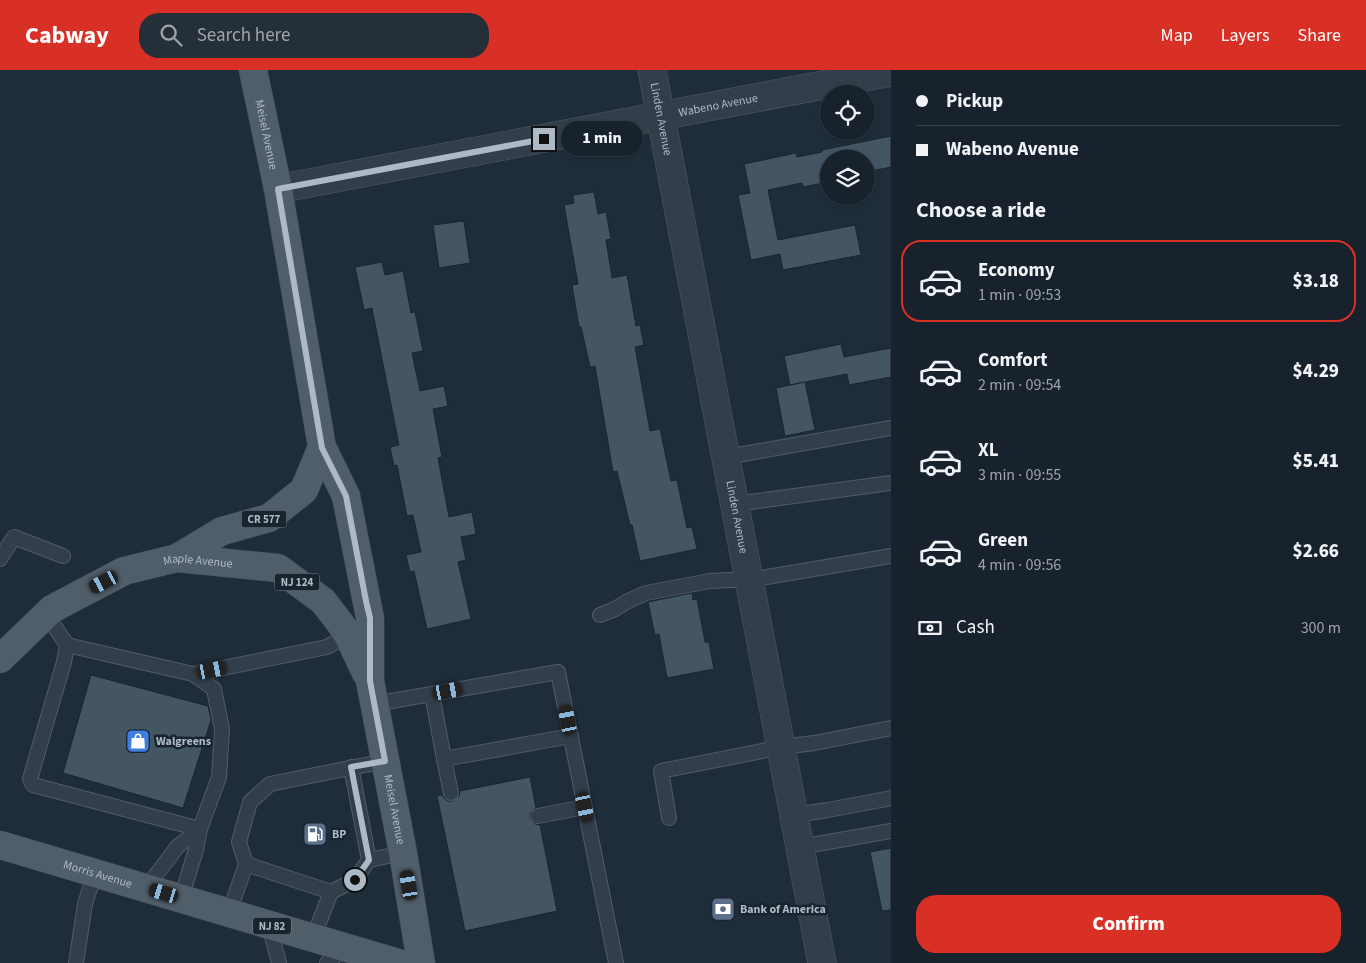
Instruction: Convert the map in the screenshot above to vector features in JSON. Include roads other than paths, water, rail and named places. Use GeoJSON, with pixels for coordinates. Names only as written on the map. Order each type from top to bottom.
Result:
{"type":"FeatureCollection","features":[{"type":"Feature","properties":{"kind":"main road","name":"Meisel Avenue"},"geometry":{"type":"LineString","coordinates":[[253,70],[278,189],[322,448],[346,496],[370,618],[372,692],[403,853],[421,963]]}},
{"type":"Feature","properties":{"kind":"main road","name":"CR 577"},"geometry":{"type":"LineString","coordinates":[[178,558],[222,531],[270,518],[304,490],[322,448]]}},
{"type":"Feature","properties":{"kind":"main road","name":"Maple Avenue"},"geometry":{"type":"LineString","coordinates":[[0,660],[52,609],[124,572],[178,558],[278,568],[323,601],[340,623],[348,635],[372,692]]}},
{"type":"Feature","properties":{"kind":"main road","name":"Morris Avenue"},"geometry":{"type":"LineString","coordinates":[[0,845],[313,938],[336,955],[398,963]]}},
{"type":"Feature","properties":{"kind":"street","name":"Linden Avenue"},"geometry":{"type":"LineString","coordinates":[[652,70],[822,963]]}},
{"type":"Feature","properties":{"kind":"street","name":"Wabeno Avenue"},"geometry":{"type":"LineString","coordinates":[[278,189],[891,72]]}},
{"type":"Feature","properties":{"kind":"lane"},"geometry":{"type":"LineString","coordinates":[[726,457],[891,428]]}},
{"type":"Feature","properties":{"kind":"lane"},"geometry":{"type":"LineString","coordinates":[[735,504],[891,483]]}},
{"type":"Feature","properties":{"kind":"lane"},"geometry":{"type":"LineString","coordinates":[[0,559],[14,537],[62,556]]}},
{"type":"Feature","properties":{"kind":"lane"},"geometry":{"type":"LineString","coordinates":[[600,615],[646,593],[710,581],[750,580],[891,556]]}},
{"type":"Feature","properties":{"kind":"lane"},"geometry":{"type":"LineString","coordinates":[[46,614],[67,646],[30,779],[33,785],[200,828]]}},
{"type":"Feature","properties":{"kind":"lane"},"geometry":{"type":"LineString","coordinates":[[193,674],[327,647],[348,635]]}},
{"type":"Feature","properties":{"kind":"lane"},"geometry":{"type":"LineString","coordinates":[[67,646],[193,674],[214,689],[222,729],[220,778],[200,828],[196,850],[181,898]]}},
{"type":"Feature","properties":{"kind":"lane"},"geometry":{"type":"LineString","coordinates":[[372,692],[432,694],[558,672],[616,963]]}},
{"type":"Feature","properties":{"kind":"lane"},"geometry":{"type":"LineString","coordinates":[[432,694],[451,793]]}},
{"type":"Feature","properties":{"kind":"lane"},"geometry":{"type":"LineString","coordinates":[[669,818],[661,771],[782,747],[814,744],[891,728]]}},
{"type":"Feature","properties":{"kind":"lane"},"geometry":{"type":"LineString","coordinates":[[444,759],[571,736]]}},
{"type":"Feature","properties":{"kind":"lane"},"geometry":{"type":"LineString","coordinates":[[229,913],[246,864],[239,842],[250,802],[270,784],[385,761]]}},
{"type":"Feature","properties":{"kind":"lane"},"geometry":{"type":"LineString","coordinates":[[351,767],[369,860]]}},
{"type":"Feature","properties":{"kind":"lane"},"geometry":{"type":"LineString","coordinates":[[794,815],[891,798]]}},
{"type":"Feature","properties":{"kind":"lane"},"geometry":{"type":"LineString","coordinates":[[538,816],[585,807]]}},
{"type":"Feature","properties":{"kind":"lane"},"geometry":{"type":"LineString","coordinates":[[146,888],[178,846],[200,828]]}},
{"type":"Feature","properties":{"kind":"lane"},"geometry":{"type":"LineString","coordinates":[[800,847],[891,831]]}},
{"type":"Feature","properties":{"kind":"lane"},"geometry":{"type":"LineString","coordinates":[[313,938],[331,892],[355,880],[369,860],[403,853]]}},
{"type":"Feature","properties":{"kind":"lane"},"geometry":{"type":"LineString","coordinates":[[246,864],[331,892]]}},
{"type":"Feature","properties":{"kind":"lane"},"geometry":{"type":"LineString","coordinates":[[76,963],[85,904],[95,873]]}},
{"type":"Feature","properties":{"kind":"lane"},"geometry":{"type":"LineString","coordinates":[[269,925],[279,963]]}},
{"type":"Feature","properties":{"kind":"place","name":"Walgreens"},"geometry":{"type":"Point","coordinates":[138,741]}},
{"type":"Feature","properties":{"kind":"place","name":"BP"},"geometry":{"type":"Point","coordinates":[315,834]}},
{"type":"Feature","properties":{"kind":"place","name":"Bank of America"},"geometry":{"type":"Point","coordinates":[723,909]}}]}
